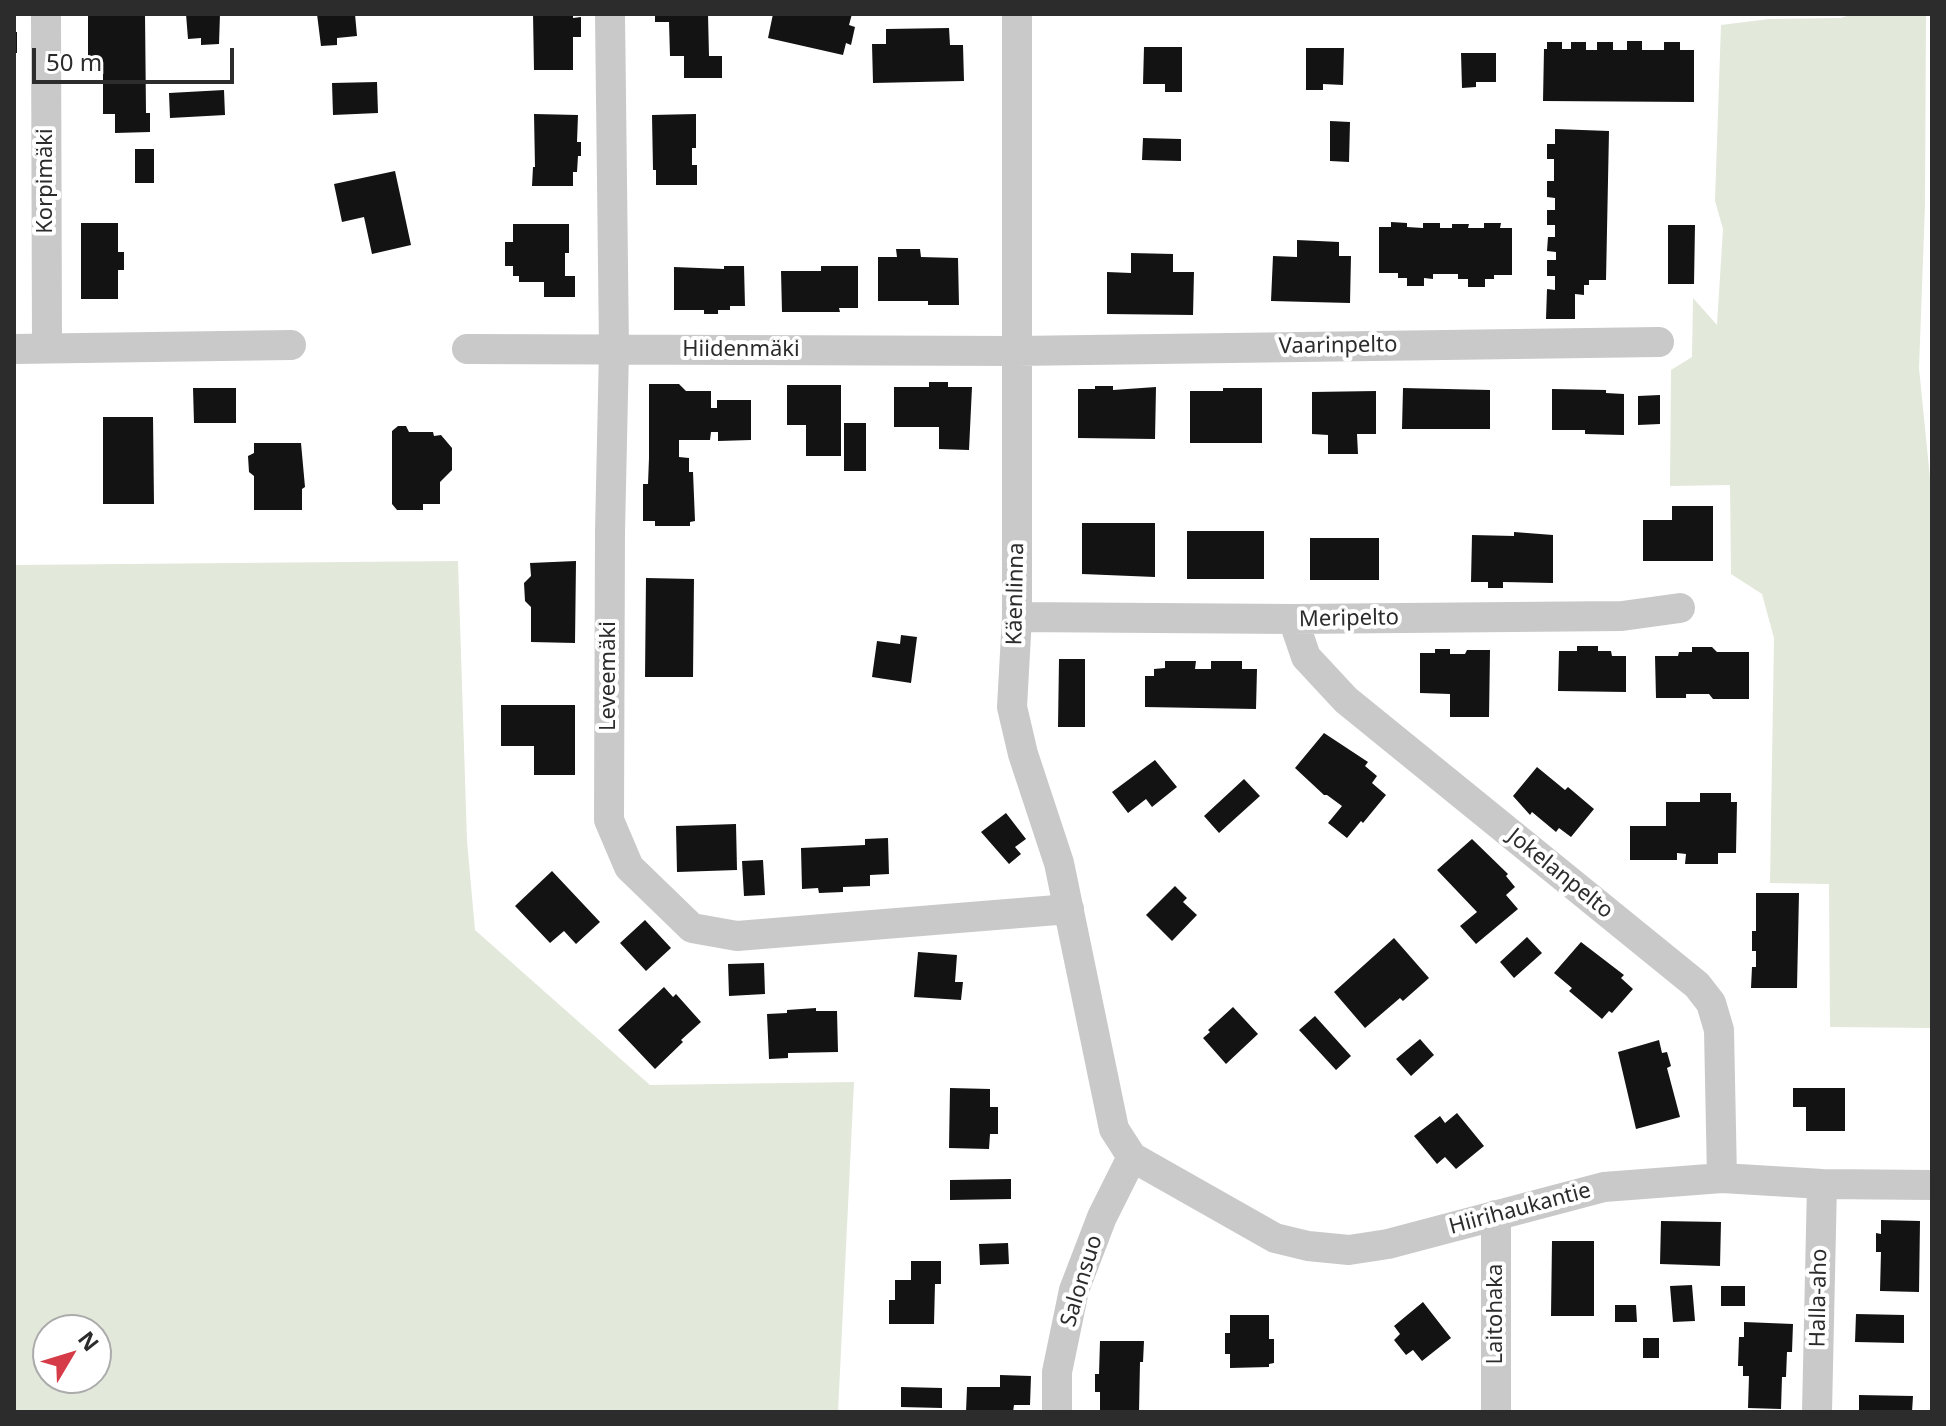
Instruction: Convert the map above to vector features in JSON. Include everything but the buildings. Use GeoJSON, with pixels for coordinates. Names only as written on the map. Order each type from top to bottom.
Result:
{"type":"FeatureCollection","features":[{"type":"Feature","properties":{"kind":"street","name":"Korpimäki"},"geometry":{"type":"LineString","coordinates":[[46,14],[47,347]]}},
{"type":"Feature","properties":{"kind":"street","name":"Leveemäki"},"geometry":{"type":"LineString","coordinates":[[610,14],[614,349],[609,820],[629,867],[692,928],[737,936],[1069,909]]}},
{"type":"Feature","properties":{"kind":"street","name":"Käenlinna"},"geometry":{"type":"LineString","coordinates":[[1017,14],[1017,617],[1012,707],[1023,754],[1059,863],[1114,1129],[1132,1157]]}},
{"type":"Feature","properties":{"kind":"street","name":"Vaarinpelto"},"geometry":{"type":"LineString","coordinates":[[1016,351],[1659,342]]}},
{"type":"Feature","properties":{"kind":"street"},"geometry":{"type":"LineString","coordinates":[[14,349],[291,345]]}},
{"type":"Feature","properties":{"kind":"street","name":"Hiidenmäki"},"geometry":{"type":"LineString","coordinates":[[467,349],[1016,351]]}},
{"type":"Feature","properties":{"kind":"street","name":"Meripelto"},"geometry":{"type":"LineString","coordinates":[[1017,617],[1293,619],[1622,616],[1680,608]]}},
{"type":"Feature","properties":{"kind":"street","name":"Jokelanpelto"},"geometry":{"type":"LineString","coordinates":[[1293,619],[1306,657],[1346,700],[1697,985],[1711,1003],[1719,1030],[1722,1178]]}},
{"type":"Feature","properties":{"kind":"street","name":"Hiirihaukantie"},"geometry":{"type":"LineString","coordinates":[[1132,1157],[1275,1238],[1308,1246],[1349,1250],[1604,1187],[1722,1178],[1822,1184],[1932,1185]]}},
{"type":"Feature","properties":{"kind":"street","name":"Salonsuo"},"geometry":{"type":"LineString","coordinates":[[1057,1412],[1057,1372],[1074,1290],[1102,1217],[1132,1157]]}},
{"type":"Feature","properties":{"kind":"street","name":"Halla-aho"},"geometry":{"type":"LineString","coordinates":[[1817,1412],[1822,1184]]}},
{"type":"Feature","properties":{"kind":"street","name":"Laitohaka"},"geometry":{"type":"LineString","coordinates":[[1496,1215],[1496,1412]]}},
{"type":"Feature","properties":{"kind":"shaded area"},"geometry":{"type":"Polygon","coordinates":[[[1853,14],[1926,14],[1925,205],[1919,368],[1932,498],[1932,1028],[1830,1027],[1829,884],[1770,883],[1774,638],[1762,594],[1731,574],[1730,485],[1670,486],[1671,370],[1692,357],[1693,298],[1717,325],[1723,229],[1715,201],[1721,25],[1769,19],[1841,18],[1853,14]]]}},
{"type":"Feature","properties":{"kind":"shaded area"},"geometry":{"type":"Polygon","coordinates":[[[458,561],[467,841],[475,930],[650,1085],[854,1082],[838,1412],[14,1412],[14,565],[458,561]]]}}]}
